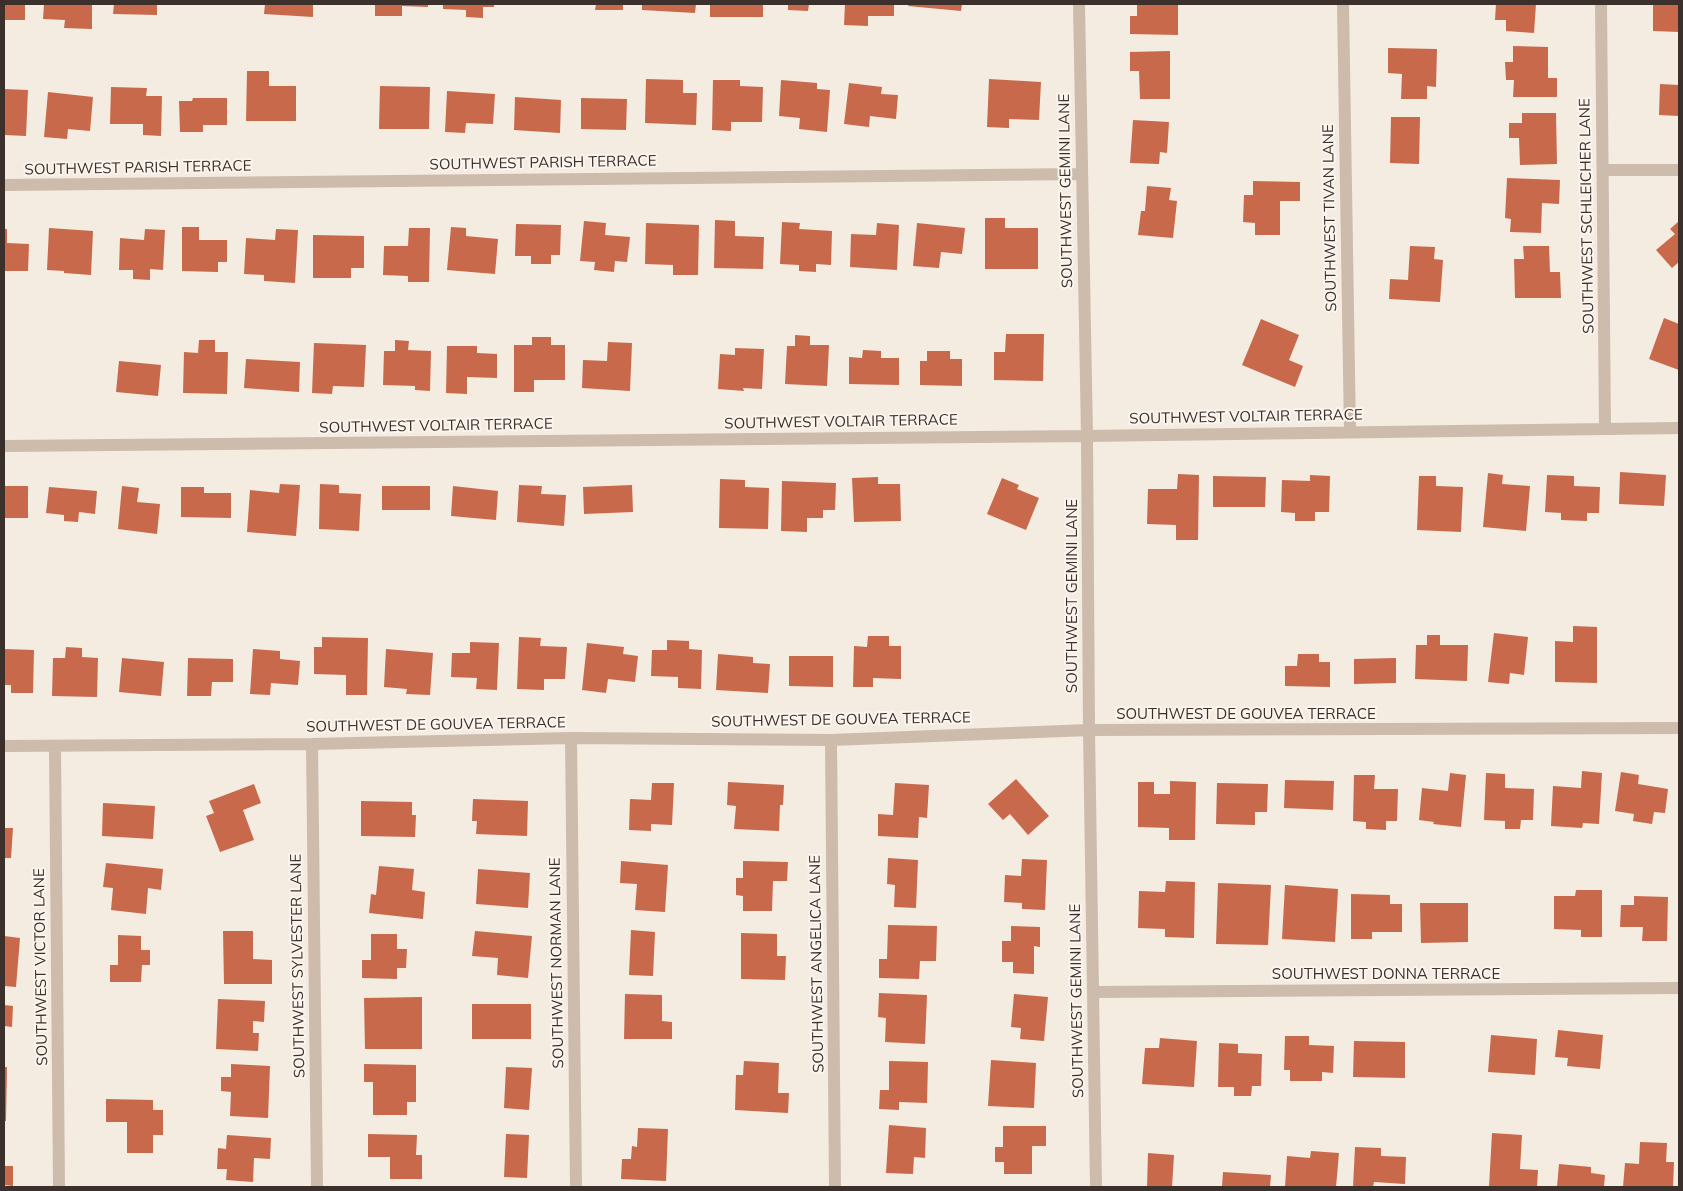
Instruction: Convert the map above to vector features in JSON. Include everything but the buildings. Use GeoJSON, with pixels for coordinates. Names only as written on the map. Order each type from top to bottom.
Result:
{"type":"FeatureCollection","features":[{"type":"Feature","properties":{"kind":"street","name":"SOUTHWEST GEMINI LANE"},"geometry":{"type":"LineString","coordinates":[[1079,4],[1087,436],[1089,730],[1096,1187]]}},
{"type":"Feature","properties":{"kind":"street","name":"SOUTHWEST TIVAN LANE"},"geometry":{"type":"LineString","coordinates":[[1343,4],[1350,432]]}},
{"type":"Feature","properties":{"kind":"street","name":"SOUTHWEST SCHLEICHER LANE"},"geometry":{"type":"LineString","coordinates":[[1601,4],[1605,428]]}},
{"type":"Feature","properties":{"kind":"street"},"geometry":{"type":"LineString","coordinates":[[1603,170],[1679,170]]}},
{"type":"Feature","properties":{"kind":"street","name":"SOUTHWEST PARISH TERRACE"},"geometry":{"type":"LineString","coordinates":[[4,185],[1082,174]]}},
{"type":"Feature","properties":{"kind":"street","name":"SOUTHWEST VOLTAIR TERRACE"},"geometry":{"type":"LineString","coordinates":[[4,446],[1087,436],[1679,428]]}},
{"type":"Feature","properties":{"kind":"street","name":"SOUTHWEST DE GOUVEA TERRACE"},"geometry":{"type":"LineString","coordinates":[[4,746],[312,744],[571,738],[831,740],[1089,730],[1679,728]]}},
{"type":"Feature","properties":{"kind":"street","name":"SOUTHWEST NORMAN LANE"},"geometry":{"type":"LineString","coordinates":[[571,738],[576,1187]]}},
{"type":"Feature","properties":{"kind":"street","name":"SOUTHWEST ANGELICA LANE"},"geometry":{"type":"LineString","coordinates":[[831,740],[835,1187]]}},
{"type":"Feature","properties":{"kind":"street","name":"SOUTHWEST SYLVESTER LANE"},"geometry":{"type":"LineString","coordinates":[[312,744],[317,1187]]}},
{"type":"Feature","properties":{"kind":"street","name":"SOUTHWEST VICTOR LANE"},"geometry":{"type":"LineString","coordinates":[[55,747],[59,1187]]}},
{"type":"Feature","properties":{"kind":"street","name":"SOUTHWEST DONNA TERRACE"},"geometry":{"type":"LineString","coordinates":[[1094,992],[1679,988]]}}]}
